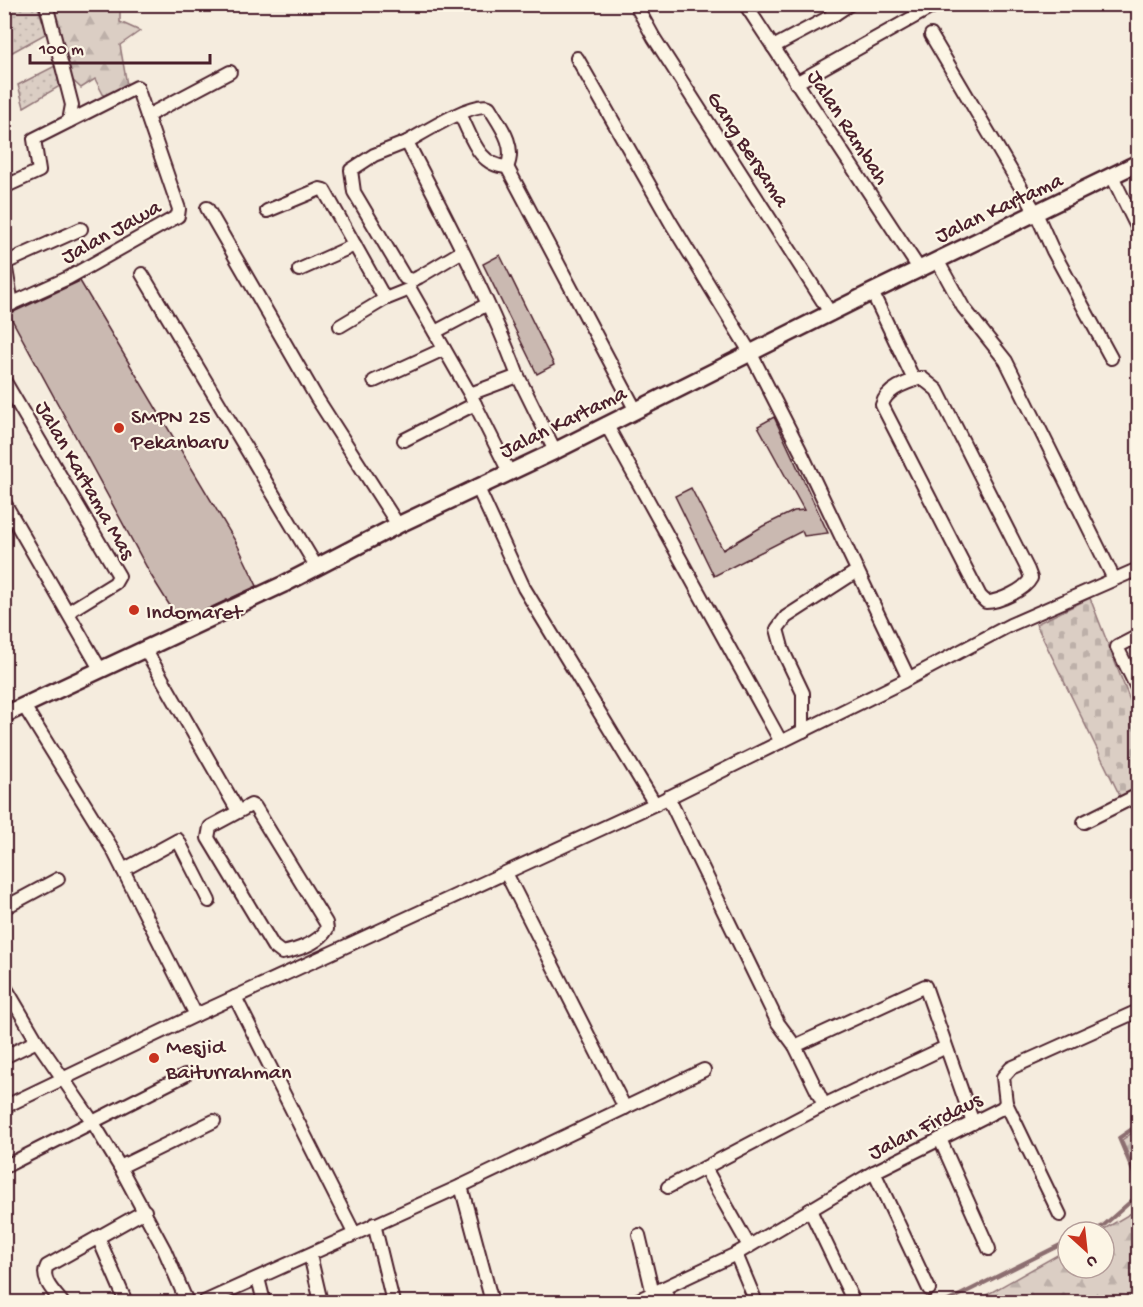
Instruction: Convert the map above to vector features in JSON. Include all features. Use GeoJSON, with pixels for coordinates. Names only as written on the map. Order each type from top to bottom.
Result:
{"type":"FeatureCollection","features":[{"type":"Feature","properties":{"kind":"main road","name":"Jalan Kartama"},"geometry":{"type":"LineString","coordinates":[[4,715],[284,584],[477,486],[555,451],[750,352],[1138,163]]}},
{"type":"Feature","properties":{"kind":"street"},"geometry":{"type":"LineString","coordinates":[[4,172],[6,186],[39,171],[34,139],[69,121],[72,105],[46,4]]}},
{"type":"Feature","properties":{"kind":"street","name":"Jalan Rambah"},"geometry":{"type":"LineString","coordinates":[[745,4],[920,270]]}},
{"type":"Feature","properties":{"kind":"street"},"geometry":{"type":"LineString","coordinates":[[773,47],[832,9],[850,4]]}},
{"type":"Feature","properties":{"kind":"street"},"geometry":{"type":"LineString","coordinates":[[796,83],[937,4]]}},
{"type":"Feature","properties":{"kind":"street","name":"Gang Bersama"},"geometry":{"type":"LineString","coordinates":[[638,6],[654,38],[831,314]]}},
{"type":"Feature","properties":{"kind":"street"},"geometry":{"type":"LineString","coordinates":[[931,35],[1036,213],[1053,251],[1111,358]]}},
{"type":"Feature","properties":{"kind":"street"},"geometry":{"type":"LineString","coordinates":[[577,58],[671,223],[750,352],[908,677]]}},
{"type":"Feature","properties":{"kind":"street"},"geometry":{"type":"LineString","coordinates":[[147,116],[230,72]]}},
{"type":"Feature","properties":{"kind":"street","name":"Jalan Jawa"},"geometry":{"type":"LineString","coordinates":[[8,305],[68,278],[178,216],[177,200],[136,87],[69,121]]}},
{"type":"Feature","properties":{"kind":"street"},"geometry":{"type":"LineString","coordinates":[[461,252],[419,277],[412,280],[405,278],[354,192],[351,170],[460,114],[479,106],[489,107],[502,129],[511,152],[507,167],[635,409]]}},
{"type":"Feature","properties":{"kind":"street"},"geometry":{"type":"LineString","coordinates":[[460,114],[481,155],[494,167],[507,167]]}},
{"type":"Feature","properties":{"kind":"street"},"geometry":{"type":"LineString","coordinates":[[407,142],[555,451]]}},
{"type":"Feature","properties":{"kind":"street"},"geometry":{"type":"LineString","coordinates":[[1112,176],[1138,229]]}},
{"type":"Feature","properties":{"kind":"street"},"geometry":{"type":"LineString","coordinates":[[267,211],[320,189],[324,190],[329,195],[385,299]]}},
{"type":"Feature","properties":{"kind":"street"},"geometry":{"type":"LineString","coordinates":[[207,208],[316,397],[398,525]]}},
{"type":"Feature","properties":{"kind":"street"},"geometry":{"type":"LineString","coordinates":[[8,305],[5,263],[81,230]]}},
{"type":"Feature","properties":{"kind":"street"},"geometry":{"type":"LineString","coordinates":[[299,270],[355,245]]}},
{"type":"Feature","properties":{"kind":"street"},"geometry":{"type":"LineString","coordinates":[[937,260],[963,307],[1006,361],[1114,579]]}},
{"type":"Feature","properties":{"kind":"street"},"geometry":{"type":"LineString","coordinates":[[142,274],[316,566]]}},
{"type":"Feature","properties":{"kind":"street"},"geometry":{"type":"LineString","coordinates":[[340,326],[385,299],[410,289],[472,399],[509,472]]}},
{"type":"Feature","properties":{"kind":"street"},"geometry":{"type":"LineString","coordinates":[[872,292],[914,380]]}},
{"type":"Feature","properties":{"kind":"street"},"geometry":{"type":"LineString","coordinates":[[435,332],[486,305]]}},
{"type":"Feature","properties":{"kind":"street"},"geometry":{"type":"LineString","coordinates":[[374,381],[444,350]]}},
{"type":"Feature","properties":{"kind":"street"},"geometry":{"type":"LineString","coordinates":[[404,440],[472,399],[518,376]]}},
{"type":"Feature","properties":{"kind":"street"},"geometry":{"type":"LineString","coordinates":[[922,378],[937,390],[1029,570],[1031,578],[1028,584],[994,602],[986,602],[980,596],[882,405],[884,398],[892,390],[914,380],[922,378]]}},
{"type":"Feature","properties":{"kind":"street","name":"Jalan Kartama Mas"},"geometry":{"type":"LineString","coordinates":[[4,380],[119,576],[115,583],[68,612]]}},
{"type":"Feature","properties":{"kind":"street"},"geometry":{"type":"LineString","coordinates":[[606,424],[782,742]]}},
{"type":"Feature","properties":{"kind":"street"},"geometry":{"type":"LineString","coordinates":[[477,486],[524,588],[655,804]]}},
{"type":"Feature","properties":{"kind":"street"},"geometry":{"type":"LineString","coordinates":[[4,502],[100,669]]}},
{"type":"Feature","properties":{"kind":"street"},"geometry":{"type":"LineString","coordinates":[[4,1107],[196,1015],[655,804],[782,742],[1010,625],[1138,569]]}},
{"type":"Feature","properties":{"kind":"street"},"geometry":{"type":"LineString","coordinates":[[803,731],[803,693],[783,651],[777,629],[786,617],[857,571]]}},
{"type":"Feature","properties":{"kind":"street"},"geometry":{"type":"LineString","coordinates":[[1138,636],[1117,647],[1138,690]]}},
{"type":"Feature","properties":{"kind":"street"},"geometry":{"type":"LineString","coordinates":[[146,649],[238,811]]}},
{"type":"Feature","properties":{"kind":"street"},"geometry":{"type":"LineString","coordinates":[[24,706],[123,870],[196,1015]]}},
{"type":"Feature","properties":{"kind":"street"},"geometry":{"type":"LineString","coordinates":[[1084,822],[1138,795]]}},
{"type":"Feature","properties":{"kind":"street"},"geometry":{"type":"LineString","coordinates":[[668,797],[778,1023],[795,1046],[824,1105]]}},
{"type":"Feature","properties":{"kind":"street"},"geometry":{"type":"LineString","coordinates":[[251,805],[255,807],[326,923],[327,929],[320,937],[294,951],[282,953],[273,946],[208,838],[210,827],[238,811],[251,805]]}},
{"type":"Feature","properties":{"kind":"street"},"geometry":{"type":"LineString","coordinates":[[123,870],[178,840],[209,901]]}},
{"type":"Feature","properties":{"kind":"street"},"geometry":{"type":"LineString","coordinates":[[506,873],[624,1108]]}},
{"type":"Feature","properties":{"kind":"street"},"geometry":{"type":"LineString","coordinates":[[4,908],[58,879]]}},
{"type":"Feature","properties":{"kind":"street"},"geometry":{"type":"LineString","coordinates":[[4,985],[37,1041],[92,1121],[120,1167],[145,1211],[187,1302]]}},
{"type":"Feature","properties":{"kind":"street"},"geometry":{"type":"LineString","coordinates":[[795,1046],[925,986],[973,1123]]}},
{"type":"Feature","properties":{"kind":"street"},"geometry":{"type":"LineString","coordinates":[[235,997],[354,1233]]}},
{"type":"Feature","properties":{"kind":"street","name":"Jalan Firdaus"},"geometry":{"type":"LineString","coordinates":[[634,1302],[736,1254],[874,1172],[1002,1108],[1006,1103],[1003,1077],[1011,1068],[1138,1011]]}},
{"type":"Feature","properties":{"kind":"street"},"geometry":{"type":"LineString","coordinates":[[4,1057],[37,1041]]}},
{"type":"Feature","properties":{"kind":"street"},"geometry":{"type":"LineString","coordinates":[[668,1187],[824,1105],[946,1047]]}},
{"type":"Feature","properties":{"kind":"street"},"geometry":{"type":"LineString","coordinates":[[204,1302],[461,1186],[704,1070]]}},
{"type":"Feature","properties":{"kind":"street"},"geometry":{"type":"LineString","coordinates":[[4,1167],[185,1075]]}},
{"type":"Feature","properties":{"kind":"street"},"geometry":{"type":"LineString","coordinates":[[1006,1103],[1060,1215]]}},
{"type":"Feature","properties":{"kind":"street"},"geometry":{"type":"LineString","coordinates":[[120,1167],[214,1120]]}},
{"type":"Feature","properties":{"kind":"street"},"geometry":{"type":"LineString","coordinates":[[940,1139],[989,1249]]}},
{"type":"Feature","properties":{"kind":"street"},"geometry":{"type":"LineString","coordinates":[[705,1168],[749,1246]]}},
{"type":"Feature","properties":{"kind":"street"},"geometry":{"type":"LineString","coordinates":[[874,1172],[929,1289]]}},
{"type":"Feature","properties":{"kind":"street"},"geometry":{"type":"LineString","coordinates":[[461,1186],[492,1302]]}},
{"type":"Feature","properties":{"kind":"street"},"geometry":{"type":"LineString","coordinates":[[810,1210],[854,1302]]}},
{"type":"Feature","properties":{"kind":"street"},"geometry":{"type":"LineString","coordinates":[[62,1302],[46,1281],[47,1266],[145,1211]]}},
{"type":"Feature","properties":{"kind":"street"},"geometry":{"type":"LineString","coordinates":[[374,1224],[393,1302]]}},
{"type":"Feature","properties":{"kind":"street"},"geometry":{"type":"LineString","coordinates":[[639,1235],[658,1291],[669,1302]]}},
{"type":"Feature","properties":{"kind":"street"},"geometry":{"type":"LineString","coordinates":[[98,1237],[126,1302]]}},
{"type":"Feature","properties":{"kind":"street"},"geometry":{"type":"LineString","coordinates":[[736,1254],[756,1302]]}},
{"type":"Feature","properties":{"kind":"street"},"geometry":{"type":"LineString","coordinates":[[310,1255],[321,1302]]}},
{"type":"Feature","properties":{"kind":"street"},"geometry":{"type":"LineString","coordinates":[[258,1278],[264,1302]]}},
{"type":"Feature","properties":{"kind":"green space"},"geometry":{"type":"Polygon","coordinates":[[[5,4],[37,5],[47,33],[7,55],[5,46],[5,4]]]}},
{"type":"Feature","properties":{"kind":"green space"},"geometry":{"type":"Polygon","coordinates":[[[51,5],[116,5],[120,8],[120,22],[140,31],[120,45],[127,85],[104,96],[95,79],[81,88],[69,77],[51,5]]]}},
{"type":"Feature","properties":{"kind":"green space"},"geometry":{"type":"Polygon","coordinates":[[[55,66],[60,86],[24,107],[18,85],[55,66]]]}},
{"type":"Feature","properties":{"kind":"green space"},"geometry":{"type":"Polygon","coordinates":[[[1090,598],[1138,721],[1138,790],[1121,798],[1036,624],[1090,598]]]}},
{"type":"Feature","properties":{"kind":"green space"},"geometry":{"type":"Polygon","coordinates":[[[1138,1129],[1138,1177],[1122,1140],[1138,1129]]]}},
{"type":"Feature","properties":{"kind":"green space"},"geometry":{"type":"Polygon","coordinates":[[[1138,1209],[1138,1302],[974,1302],[1056,1256],[1056,1280],[1116,1280],[1116,1222],[1138,1209]]]}},
{"type":"Feature","properties":{"kind":"building"},"geometry":{"type":"Polygon","coordinates":[[[500,255],[554,365],[537,374],[483,264],[500,255]]]}},
{"type":"Feature","properties":{"kind":"building","name":"SMPN 25 Pekanbaru"},"geometry":{"type":"Polygon","coordinates":[[[80,281],[237,544],[257,586],[180,622],[152,577],[9,314],[80,281]]]}},
{"type":"Feature","properties":{"kind":"building"},"geometry":{"type":"Polygon","coordinates":[[[774,417],[828,533],[804,536],[802,531],[714,576],[675,496],[691,488],[723,550],[763,526],[794,511],[804,510],[758,426],[774,417]]]}},
{"type":"Feature","properties":{"kind":"waterway"},"geometry":{"type":"LineString","coordinates":[[1138,1125],[1119,1138],[1138,1183]]}},
{"type":"Feature","properties":{"kind":"waterway"},"geometry":{"type":"LineString","coordinates":[[1110,1220],[1138,1195]]}},
{"type":"Feature","properties":{"kind":"waterway"},"geometry":{"type":"LineString","coordinates":[[946,1302],[1056,1247]]}},
{"type":"Feature","properties":{"kind":"place","name":"SMPN 25 Pekanbaru"},"geometry":{"type":"Point","coordinates":[119,428]}},
{"type":"Feature","properties":{"kind":"place","name":"Indomaret"},"geometry":{"type":"Point","coordinates":[134,610]}},
{"type":"Feature","properties":{"kind":"place","name":"Mesjid Baiturrahman"},"geometry":{"type":"Point","coordinates":[154,1058]}}]}
